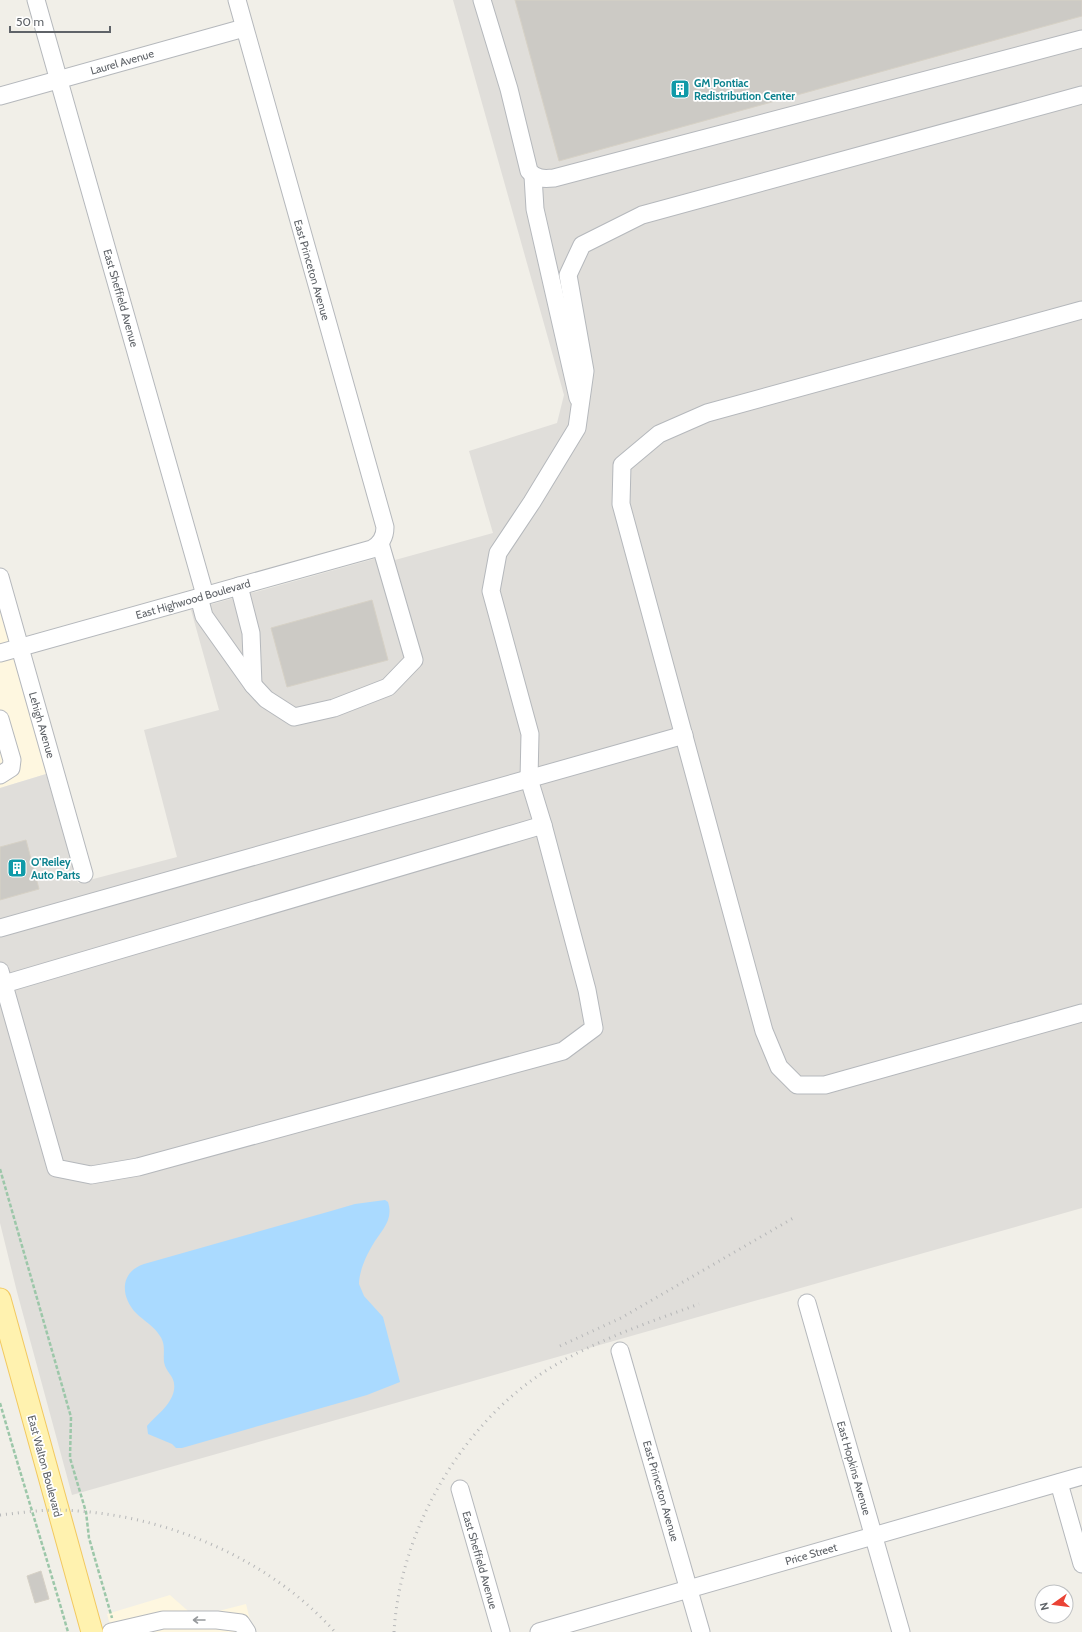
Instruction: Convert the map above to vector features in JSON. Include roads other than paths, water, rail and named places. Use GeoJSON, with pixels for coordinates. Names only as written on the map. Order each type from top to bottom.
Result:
{"type":"FeatureCollection","features":[{"type":"Feature","properties":{"kind":"main road","name":"East Walton Boulevard"},"geometry":{"type":"LineString","coordinates":[[0,1299],[92,1632]]}},
{"type":"Feature","properties":{"kind":"street","name":"East Sheffield Avenue"},"geometry":{"type":"LineString","coordinates":[[36,0],[202,596],[204,616],[253,685]]}},
{"type":"Feature","properties":{"kind":"street","name":"East Princeton Avenue"},"geometry":{"type":"LineString","coordinates":[[236,0],[385,527],[381,541],[414,660],[388,687],[334,708],[294,717],[266,700],[253,685]]}},
{"type":"Feature","properties":{"kind":"street"},"geometry":{"type":"LineString","coordinates":[[482,0],[509,89],[529,171],[533,176],[542,179],[554,178],[1082,39]]}},
{"type":"Feature","properties":{"kind":"street","name":"Laurel Avenue"},"geometry":{"type":"LineString","coordinates":[[0,96],[244,28]]}},
{"type":"Feature","properties":{"kind":"street"},"geometry":{"type":"LineString","coordinates":[[543,825],[2,977],[56,1168],[91,1175],[138,1167],[563,1051],[594,1028],[587,990],[543,825],[529,779],[530,734],[491,591],[498,553],[577,428],[585,371],[568,275],[582,245],[642,214],[1082,95]]}},
{"type":"Feature","properties":{"kind":"street"},"geometry":{"type":"LineString","coordinates":[[533,176],[535,209],[580,408]]}},
{"type":"Feature","properties":{"kind":"street"},"geometry":{"type":"LineString","coordinates":[[1082,310],[707,413],[659,434],[622,465],[621,504],[764,1031],[779,1067],[797,1085],[825,1085],[1082,1013]]}},
{"type":"Feature","properties":{"kind":"street","name":"East Highwood Boulevard"},"geometry":{"type":"LineString","coordinates":[[0,653],[372,549],[381,541]]}},
{"type":"Feature","properties":{"kind":"street","name":"Lehigh Avenue"},"geometry":{"type":"LineString","coordinates":[[0,577],[84,874]]}},
{"type":"Feature","properties":{"kind":"street"},"geometry":{"type":"LineString","coordinates":[[239,586],[251,633],[253,685]]}},
{"type":"Feature","properties":{"kind":"street"},"geometry":{"type":"LineString","coordinates":[[0,719],[12,760],[11,768],[0,775]]}},
{"type":"Feature","properties":{"kind":"street"},"geometry":{"type":"LineString","coordinates":[[0,928],[684,735]]}},
{"type":"Feature","properties":{"kind":"street","name":"East Hopkins Avenue"},"geometry":{"type":"LineString","coordinates":[[807,1303],[901,1632]]}},
{"type":"Feature","properties":{"kind":"street","name":"East Princeton Avenue"},"geometry":{"type":"LineString","coordinates":[[620,1351],[701,1632]]}},
{"type":"Feature","properties":{"kind":"street","name":"Price Street"},"geometry":{"type":"LineString","coordinates":[[539,1632],[1082,1476]]}},
{"type":"Feature","properties":{"kind":"street"},"geometry":{"type":"LineString","coordinates":[[1059,1483],[1082,1564]]}},
{"type":"Feature","properties":{"kind":"street","name":"East Sheffield Avenue"},"geometry":{"type":"LineString","coordinates":[[460,1489],[501,1632]]}},
{"type":"Feature","properties":{"kind":"street"},"geometry":{"type":"LineString","coordinates":[[122,1631],[163,1620],[217,1620],[244,1628]]}},
{"type":"Feature","properties":{"kind":"street"},"geometry":{"type":"LineString","coordinates":[[208,1632],[244,1628]]}},
{"type":"Feature","properties":{"kind":"water"},"geometry":{"type":"Polygon","coordinates":[[[385,1200],[388,1202],[388,1220],[365,1259],[360,1274],[359,1284],[364,1296],[383,1317],[400,1382],[367,1395],[182,1448],[176,1448],[172,1444],[148,1434],[147,1426],[170,1401],[174,1390],[174,1381],[165,1366],[164,1346],[158,1332],[136,1313],[127,1299],[125,1285],[130,1273],[144,1264],[355,1204],[385,1200]]]}},
{"type":"Feature","properties":{"kind":"railway"},"geometry":{"type":"LineString","coordinates":[[560,1346],[621,1318],[795,1217]]}},
{"type":"Feature","properties":{"kind":"railway"},"geometry":{"type":"LineString","coordinates":[[394,1632],[399,1594],[408,1556],[422,1519],[440,1483],[462,1450],[488,1420],[516,1393],[547,1370],[583,1350],[621,1333],[699,1304]]}},
{"type":"Feature","properties":{"kind":"railway"},"geometry":{"type":"LineString","coordinates":[[0,1515],[51,1510],[96,1513],[134,1519],[172,1529],[209,1543],[244,1561],[277,1581],[308,1605],[335,1632]]}},
{"type":"Feature","properties":{"kind":"place","name":"GM Pontiac Redistribution Center"},"geometry":{"type":"Point","coordinates":[680,89]}},
{"type":"Feature","properties":{"kind":"place","name":"O'Reiley Auto Parts"},"geometry":{"type":"Point","coordinates":[17,868]}}]}
